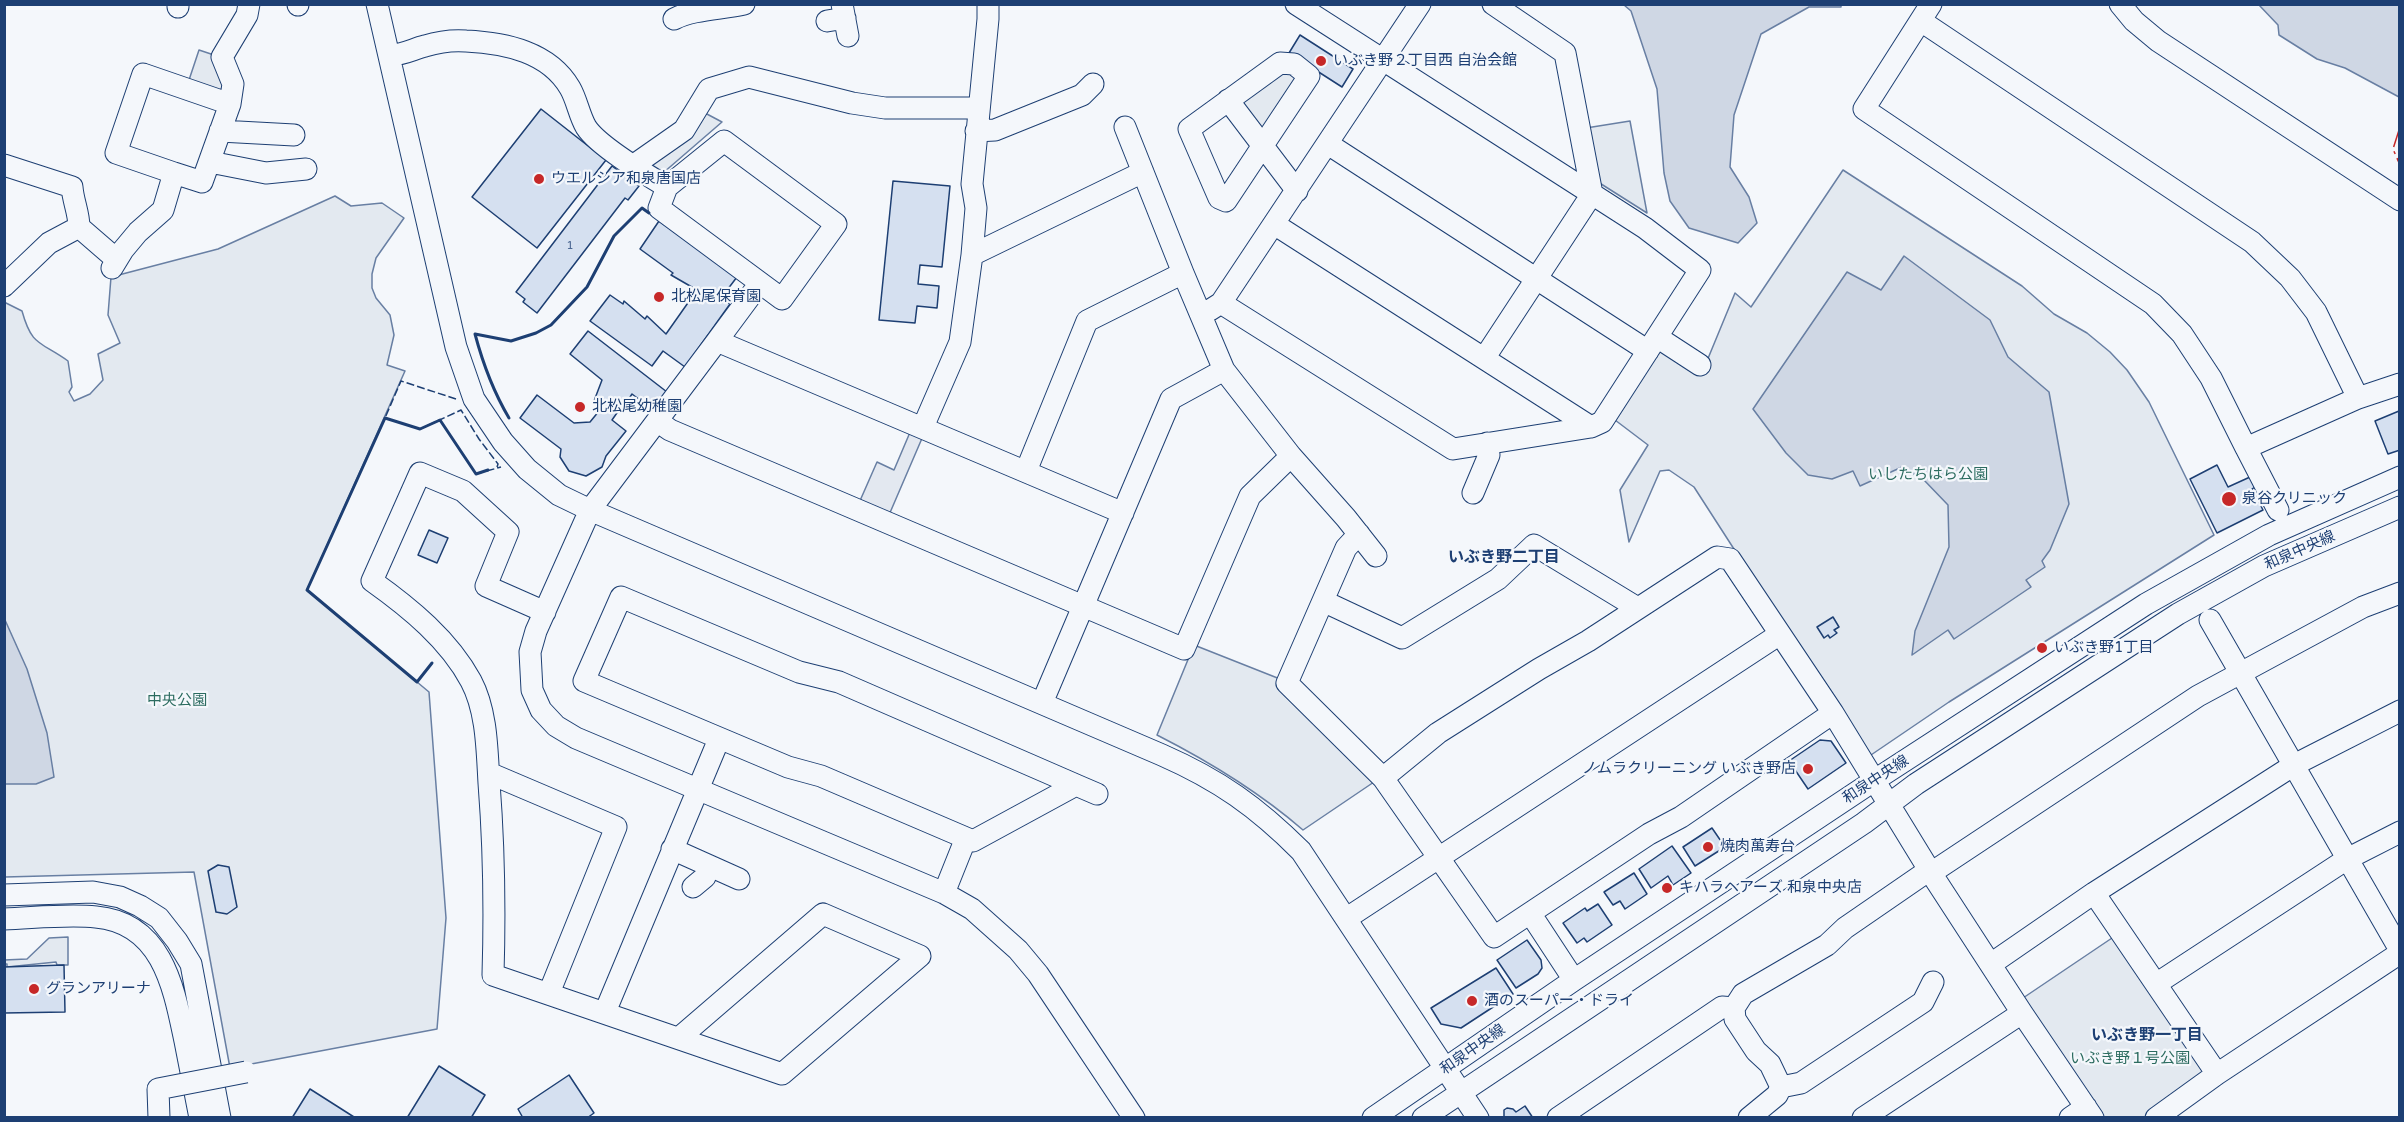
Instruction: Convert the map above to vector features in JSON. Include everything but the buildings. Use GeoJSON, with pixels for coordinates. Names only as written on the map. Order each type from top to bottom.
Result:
{"type":"FeatureCollection","features":[{"type":"Feature","properties":{"kind":"street"},"geometry":{"type":"LineString","coordinates":[[230,104],[142,74],[116,153],[202,182],[230,104],[233,84],[222,57],[247,15],[249,4]]}},
{"type":"Feature","properties":{"kind":"street"},"geometry":{"type":"LineString","coordinates":[[377,4],[456,347],[474,399],[503,442],[526,469],[559,495],[590,510],[1200,772],[1233,792],[1270,820],[1301,851],[1478,1118]]}},
{"type":"Feature","properties":{"kind":"street"},"geometry":{"type":"LineString","coordinates":[[674,19],[689,11],[699,13],[714,7],[744,4]]}},
{"type":"Feature","properties":{"kind":"street"},"geometry":{"type":"LineString","coordinates":[[923,427],[960,342],[976,208],[972,184],[988,4]]}},
{"type":"Feature","properties":{"kind":"street"},"geometry":{"type":"LineString","coordinates":[[1221,303],[1453,449],[1591,427],[1602,422],[1700,270],[1645,228],[1296,4]]}},
{"type":"Feature","properties":{"kind":"street"},"geometry":{"type":"LineString","coordinates":[[1201,316],[1221,303],[1420,4]]}},
{"type":"Feature","properties":{"kind":"street"},"geometry":{"type":"LineString","coordinates":[[2120,4],[2134,21],[2158,41],[2400,200]]}},
{"type":"Feature","properties":{"kind":"street"},"geometry":{"type":"LineString","coordinates":[[1485,357],[1592,194],[1565,53],[1497,6]]}},
{"type":"Feature","properties":{"kind":"street"},"geometry":{"type":"LineString","coordinates":[[2278,510],[2211,378],[2182,334],[2153,304],[1863,109],[1926,13],[2252,242],[2290,278],[2316,312],[2358,398]]}},
{"type":"Feature","properties":{"kind":"street"},"geometry":{"type":"LineString","coordinates":[[390,55],[399,55],[426,45],[463,41],[490,43],[527,51],[560,73],[571,90],[586,127],[598,141],[667,187]]}},
{"type":"Feature","properties":{"kind":"street"},"geometry":{"type":"LineString","coordinates":[[1280,63],[1294,64],[1309,76],[1263,145],[1226,201],[1219,198],[1189,129],[1280,63]]}},
{"type":"Feature","properties":{"kind":"street"},"geometry":{"type":"LineString","coordinates":[[634,165],[684,130],[709,89],[749,77],[852,103],[874,106],[980,108]]}},
{"type":"Feature","properties":{"kind":"street"},"geometry":{"type":"LineString","coordinates":[[976,131],[995,130],[1072,109],[1082,94],[1093,84]]}},
{"type":"Feature","properties":{"kind":"street"},"geometry":{"type":"LineString","coordinates":[[1228,100],[1297,191]]}},
{"type":"Feature","properties":{"kind":"street"},"geometry":{"type":"LineString","coordinates":[[1125,128],[1182,273],[1224,370],[1291,456],[1376,556]]}},
{"type":"Feature","properties":{"kind":"street"},"geometry":{"type":"LineString","coordinates":[[220,131],[294,135]]}},
{"type":"Feature","properties":{"kind":"street"},"geometry":{"type":"LineString","coordinates":[[724,141],[836,224],[782,298],[659,208],[667,187],[724,141]]}},
{"type":"Feature","properties":{"kind":"street"},"geometry":{"type":"LineString","coordinates":[[1328,144],[1537,279],[1652,344],[1700,365]]}},
{"type":"Feature","properties":{"kind":"street"},"geometry":{"type":"LineString","coordinates":[[210,162],[266,173],[306,169]]}},
{"type":"Feature","properties":{"kind":"street"},"geometry":{"type":"LineString","coordinates":[[9,172],[72,187],[74,203],[79,216],[79,227],[114,263],[138,232],[163,210],[174,173]]}},
{"type":"Feature","properties":{"kind":"street"},"geometry":{"type":"LineString","coordinates":[[972,255],[1143,172]]}},
{"type":"Feature","properties":{"kind":"street"},"geometry":{"type":"LineString","coordinates":[[1274,224],[1591,427]]}},
{"type":"Feature","properties":{"kind":"street"},"geometry":{"type":"LineString","coordinates":[[4,286],[49,243],[79,227]]}},
{"type":"Feature","properties":{"kind":"street"},"geometry":{"type":"LineString","coordinates":[[1026,471],[1086,321],[1182,273]]}},
{"type":"Feature","properties":{"kind":"street"},"geometry":{"type":"LineString","coordinates":[[760,283],[590,510],[530,652],[532,690],[541,710],[556,726],[576,738],[944,893],[972,909],[1025,958],[1045,984],[1134,1118]]}},
{"type":"Feature","properties":{"kind":"street"},"geometry":{"type":"LineString","coordinates":[[717,341],[1123,513]]}},
{"type":"Feature","properties":{"kind":"street"},"geometry":{"type":"LineString","coordinates":[[1042,703],[1171,399],[1224,370]]}},
{"type":"Feature","properties":{"kind":"street"},"geometry":{"type":"LineString","coordinates":[[2246,448],[2358,398],[2400,384]]}},
{"type":"Feature","properties":{"kind":"street"},"geometry":{"type":"LineString","coordinates":[[657,421],[670,430],[1184,649],[1250,496],[1291,456]]}},
{"type":"Feature","properties":{"kind":"street"},"geometry":{"type":"LineString","coordinates":[[1473,493],[1489,455],[1486,443]]}},
{"type":"Feature","properties":{"kind":"street"},"geometry":{"type":"LineString","coordinates":[[545,612],[486,586],[508,532],[463,491],[420,472],[372,581],[428,627],[452,651],[472,682],[483,713],[495,863],[493,975],[782,1074],[920,956],[823,914],[679,1038]]}},
{"type":"Feature","properties":{"kind":"street","name":"和泉中央線"},"geometry":{"type":"LineString","coordinates":[[1373,1118],[1574,980],[2146,604],[2269,535],[2400,477]]}},
{"type":"Feature","properties":{"kind":"street","name":"和泉中央線"},"geometry":{"type":"LineString","coordinates":[[1423,1118],[1889,805],[1916,784],[2178,614],[2264,566],[2400,507]]}},
{"type":"Feature","properties":{"kind":"street"},"geometry":{"type":"LineString","coordinates":[[1359,534],[1346,548],[1287,683],[1383,778],[1494,937],[1649,834],[1681,817],[1833,713]]}},
{"type":"Feature","properties":{"kind":"street"},"geometry":{"type":"LineString","coordinates":[[1323,601],[1402,638],[1498,579],[1534,545],[1636,607]]}},
{"type":"Feature","properties":{"kind":"street"},"geometry":{"type":"LineString","coordinates":[[1383,778],[1438,733],[1588,641],[1636,607],[1717,557],[1730,559],[1833,713],[2083,1114]]}},
{"type":"Feature","properties":{"kind":"street"},"geometry":{"type":"LineString","coordinates":[[1781,1087],[1770,1064],[1756,1051],[1735,1019],[1734,1008],[1743,994],[1827,945],[1845,928],[1922,875],[1931,873],[2198,696],[2363,607],[2400,593]]}},
{"type":"Feature","properties":{"kind":"street"},"geometry":{"type":"LineString","coordinates":[[1076,785],[973,841],[821,776],[788,767],[584,681],[621,597],[799,672],[839,682],[1097,794]]}},
{"type":"Feature","properties":{"kind":"street"},"geometry":{"type":"LineString","coordinates":[[2156,1118],[2217,1074],[2400,951],[2210,620]]}},
{"type":"Feature","properties":{"kind":"street"},"geometry":{"type":"LineString","coordinates":[[1347,918],[1780,634]]}},
{"type":"Feature","properties":{"kind":"street"},"geometry":{"type":"LineString","coordinates":[[1991,964],[2094,893],[2294,765],[2400,711]]}},
{"type":"Feature","properties":{"kind":"street"},"geometry":{"type":"LineString","coordinates":[[605,1012],[719,739]]}},
{"type":"Feature","properties":{"kind":"street"},"geometry":{"type":"LineString","coordinates":[[489,773],[616,827],[549,993]]}},
{"type":"Feature","properties":{"kind":"street"},"geometry":{"type":"LineString","coordinates":[[2156,984],[2347,859],[2400,832]]}},
{"type":"Feature","properties":{"kind":"street"},"geometry":{"type":"LineString","coordinates":[[944,893],[966,838]]}},
{"type":"Feature","properties":{"kind":"street"},"geometry":{"type":"LineString","coordinates":[[672,849],[739,879]]}},
{"type":"Feature","properties":{"kind":"street"},"geometry":{"type":"LineString","coordinates":[[693,886],[705,877],[708,867]]}},
{"type":"Feature","properties":{"kind":"street"},"geometry":{"type":"LineString","coordinates":[[4,895],[93,892],[120,897],[159,918],[177,940],[191,964],[220,1118]]}},
{"type":"Feature","properties":{"kind":"street"},"geometry":{"type":"LineString","coordinates":[[2094,893],[2217,1074]]}},
{"type":"Feature","properties":{"kind":"street"},"geometry":{"type":"LineString","coordinates":[[1530,912],[1574,980]]}},
{"type":"Feature","properties":{"kind":"street"},"geometry":{"type":"LineString","coordinates":[[4,919],[98,917],[128,927],[156,951],[166,968],[175,994],[200,1118]]}},
{"type":"Feature","properties":{"kind":"street"},"geometry":{"type":"LineString","coordinates":[[1781,1087],[1801,1083],[1923,1002],[1933,982]]}},
{"type":"Feature","properties":{"kind":"street"},"geometry":{"type":"LineString","coordinates":[[1558,1118],[1722,1007],[1734,1008]]}},
{"type":"Feature","properties":{"kind":"street"},"geometry":{"type":"LineString","coordinates":[[1863,1118],[2022,1013]]}},
{"type":"Feature","properties":{"kind":"street"},"geometry":{"type":"LineString","coordinates":[[159,1118],[158,1089],[246,1072]]}},
{"type":"Feature","properties":{"kind":"street"},"geometry":{"type":"LineString","coordinates":[[1749,1118],[1777,1095],[1781,1087]]}},
{"type":"Feature","properties":{"kind":"green space"},"geometry":{"type":"Polygon","coordinates":[[[199,50],[214,55],[224,87],[217,92],[188,83],[199,50]]]}},
{"type":"Feature","properties":{"kind":"green space"},"geometry":{"type":"Polygon","coordinates":[[[1280,70],[1297,76],[1266,130],[1256,126],[1249,118],[1243,108],[1241,98],[1280,70]]]}},
{"type":"Feature","properties":{"kind":"green space"},"geometry":{"type":"Polygon","coordinates":[[[705,113],[722,122],[663,173],[650,170],[650,160],[705,113]]]}},
{"type":"Feature","properties":{"kind":"green space"},"geometry":{"type":"Polygon","coordinates":[[[1630,121],[1647,213],[1598,182],[1586,128],[1630,121]]]}},
{"type":"Feature","properties":{"kind":"green space","name":"いしたちはら公園"},"geometry":{"type":"Polygon","coordinates":[[[1843,170],[2022,286],[2054,314],[2087,333],[2110,352],[2127,370],[2149,402],[2214,535],[1949,702],[1868,757],[1694,487],[1669,470],[1660,471],[1629,542],[1620,490],[1648,445],[1615,420],[1660,350],[1702,373],[1735,293],[1751,307],[1843,170]]]}},
{"type":"Feature","properties":{"kind":"green space","name":"中央公園"},"geometry":{"type":"Polygon","coordinates":[[[335,196],[351,206],[382,203],[404,218],[376,258],[372,274],[372,288],[376,298],[390,315],[394,335],[387,365],[405,371],[307,590],[429,692],[446,918],[437,1029],[230,1068],[194,872],[5,877],[4,302],[22,311],[29,331],[38,342],[68,361],[72,387],[69,392],[74,401],[90,394],[103,380],[98,354],[120,343],[108,315],[111,277],[218,249],[335,196]]]}},
{"type":"Feature","properties":{"kind":"green space"},"geometry":{"type":"Polygon","coordinates":[[[1194,645],[1280,679],[1374,782],[1303,830],[1269,802],[1233,778],[1157,735],[1194,645]]]}},
{"type":"Feature","properties":{"kind":"green space","name":"いぶき野１号公園"},"geometry":{"type":"Polygon","coordinates":[[[2115,936],[2209,1076],[2150,1117],[2102,1117],[2023,998],[2115,936]]]}},
{"type":"Feature","properties":{"kind":"green space"},"geometry":{"type":"Polygon","coordinates":[[[68,937],[68,965],[57,965],[56,962],[7,967],[5,964],[4,960],[27,959],[49,938],[68,937]]]}},
{"type":"Feature","properties":{"kind":"shaded area"},"geometry":{"type":"Polygon","coordinates":[[[1624,5],[1841,5],[1841,7],[1809,7],[1761,34],[1734,115],[1730,167],[1749,197],[1757,223],[1738,243],[1689,228],[1670,201],[1664,173],[1657,89],[1631,11],[1624,5]]]}},
{"type":"Feature","properties":{"kind":"shaded area"},"geometry":{"type":"Polygon","coordinates":[[[2259,5],[2399,5],[2399,97],[2345,68],[2317,59],[2279,35],[2278,25],[2259,5]]]}},
{"type":"Feature","properties":{"kind":"shaded area"},"geometry":{"type":"Polygon","coordinates":[[[1904,256],[1990,320],[2008,357],[2049,392],[2069,504],[2050,550],[2042,561],[2045,567],[2026,580],[2031,587],[1954,639],[1948,630],[1912,655],[1915,631],[1949,547],[1948,505],[1923,479],[1902,467],[1860,486],[1853,471],[1832,479],[1808,475],[1786,453],[1753,409],[1847,272],[1881,290],[1904,256]]]}},
{"type":"Feature","properties":{"kind":"shaded area"},"geometry":{"type":"Polygon","coordinates":[[[911,430],[923,436],[889,515],[859,503],[877,462],[894,470],[911,430]]]}},
{"type":"Feature","properties":{"kind":"shaded area"},"geometry":{"type":"Polygon","coordinates":[[[5,620],[27,669],[47,733],[54,777],[36,784],[5,784],[5,620]]]}},
{"type":"Feature","properties":{"kind":"fence"},"geometry":{"type":"LineString","coordinates":[[456,399],[401,381],[385,418],[420,429],[461,410],[498,464],[497,467]]}},
{"type":"Feature","properties":{"kind":"fence"},"geometry":{"type":"LineString","coordinates":[[476,474],[501,467]]}},
{"type":"Feature","properties":{"kind":"wall"},"geometry":{"type":"LineString","coordinates":[[509,418],[489,377],[475,334],[511,341],[536,333],[551,325],[587,287],[614,236],[642,208],[649,213]]}},
{"type":"Feature","properties":{"kind":"wall"},"geometry":{"type":"LineString","coordinates":[[432,663],[417,682],[307,590],[385,418],[420,429],[440,420],[476,474],[488,470]]}},
{"type":"Feature","properties":{"kind":"power"},"geometry":{"type":"LineString","coordinates":[[2400,127],[2393,149],[2400,165]]}},
{"type":"Feature","properties":{"kind":"place","name":"いぶき野２丁目西 自治会館"},"geometry":{"type":"Point","coordinates":[1321,61]}},
{"type":"Feature","properties":{"kind":"place","name":"ウエルシア和泉唐国店"},"geometry":{"type":"Point","coordinates":[539,179]}},
{"type":"Feature","properties":{"kind":"place","name":"北松尾保育園"},"geometry":{"type":"Point","coordinates":[659,297]}},
{"type":"Feature","properties":{"kind":"place","name":"北松尾幼稚園"},"geometry":{"type":"Point","coordinates":[580,407]}},
{"type":"Feature","properties":{"kind":"place","name":"泉谷クリニック"},"geometry":{"type":"Point","coordinates":[2229,499]}},
{"type":"Feature","properties":{"kind":"place","name":"いぶき野1丁目"},"geometry":{"type":"Point","coordinates":[2042,648]}},
{"type":"Feature","properties":{"kind":"place","name":"ノムラクリーニング いぶき野店"},"geometry":{"type":"Point","coordinates":[1808,769]}},
{"type":"Feature","properties":{"kind":"place","name":"焼肉萬寿台"},"geometry":{"type":"Point","coordinates":[1708,847]}},
{"type":"Feature","properties":{"kind":"place","name":"キハラヘアーズ 和泉中央店"},"geometry":{"type":"Point","coordinates":[1667,888]}},
{"type":"Feature","properties":{"kind":"place","name":"グランアリーナ"},"geometry":{"type":"Point","coordinates":[34,989]}},
{"type":"Feature","properties":{"kind":"place","name":"酒のスーパー・ドライ"},"geometry":{"type":"Point","coordinates":[1472,1001]}},
{"type":"Feature","properties":{"kind":"district","name":"いぶき野二丁目"},"geometry":{"type":"Point","coordinates":[1504,558]}},
{"type":"Feature","properties":{"kind":"district","name":"いぶき野一丁目"},"geometry":{"type":"Point","coordinates":[2147,1036]}}]}
